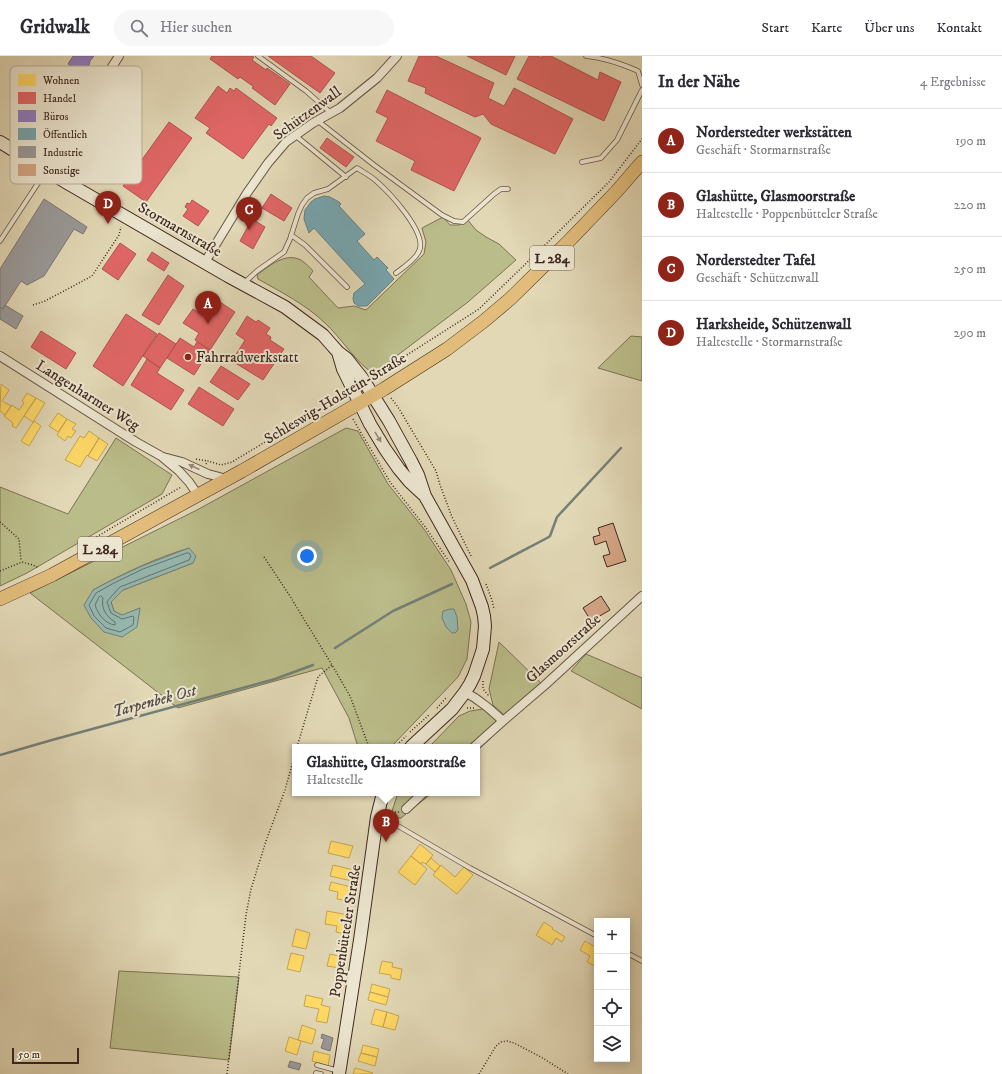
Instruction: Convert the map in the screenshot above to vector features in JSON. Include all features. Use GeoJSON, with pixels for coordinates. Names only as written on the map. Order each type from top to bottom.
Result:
{"type":"FeatureCollection","features":[{"type":"Feature","properties":{"kind":"main road","name":"Stormarnstraße"},"geometry":{"type":"LineString","coordinates":[[0,142],[10,148]]}},
{"type":"Feature","properties":{"kind":"main road","name":"Schleswig-Holstein-Straße"},"geometry":{"type":"LineString","coordinates":[[0,599],[52,575],[227,479],[372,396],[447,348],[484,321],[510,298],[567,243],[616,192],[642,162]]}},
{"type":"Feature","properties":{"kind":"main road","name":"Stormarnstraße"},"geometry":{"type":"LineString","coordinates":[[70,184],[285,307],[313,327],[347,359],[362,378],[372,396]]}},
{"type":"Feature","properties":{"kind":"main road","name":"Stormarnstraße"},"geometry":{"type":"LineString","coordinates":[[338,352],[343,369],[351,384],[354,406]]}},
{"type":"Feature","properties":{"kind":"main road"},"geometry":{"type":"LineString","coordinates":[[372,396],[389,421],[411,461],[418,475],[425,496],[472,580],[484,616],[485,626],[482,649],[474,676],[466,692],[452,709],[414,744]]}},
{"type":"Feature","properties":{"kind":"main road"},"geometry":{"type":"LineString","coordinates":[[354,406],[370,424],[399,469],[425,496]]}},
{"type":"Feature","properties":{"kind":"main road","name":"Poppenbütteler Straße"},"geometry":{"type":"LineString","coordinates":[[339,1073],[382,815],[383,796]]}},
{"type":"Feature","properties":{"kind":"street"},"geometry":{"type":"LineString","coordinates":[[113,66],[119,56]]}},
{"type":"Feature","properties":{"kind":"street","name":"Schützenwall"},"geometry":{"type":"LineString","coordinates":[[205,262],[247,193],[268,163],[286,142],[340,108],[377,78],[396,56]]}},
{"type":"Feature","properties":{"kind":"street","name":"Langenharmer Weg"},"geometry":{"type":"LineString","coordinates":[[0,356],[160,456],[179,471],[198,495]]}},
{"type":"Feature","properties":{"kind":"street","name":"Langenharmer Weg"},"geometry":{"type":"LineString","coordinates":[[160,456],[182,462],[217,477],[227,479]]}},
{"type":"Feature","properties":{"kind":"street","name":"Glasmoorstraße"},"geometry":{"type":"LineString","coordinates":[[477,744],[642,596]]}},
{"type":"Feature","properties":{"kind":"street"},"geometry":{"type":"LineString","coordinates":[[466,692],[479,700],[503,721]]}},
{"type":"Feature","properties":{"kind":"street"},"geometry":{"type":"LineString","coordinates":[[406,808],[420,796]]}},
{"type":"Feature","properties":{"kind":"lane"},"geometry":{"type":"LineString","coordinates":[[258,56],[306,91],[331,113]]}},
{"type":"Feature","properties":{"kind":"lane"},"geometry":{"type":"LineString","coordinates":[[586,56],[619,63],[638,71],[642,85]]}},
{"type":"Feature","properties":{"kind":"lane"},"geometry":{"type":"LineString","coordinates":[[582,162],[601,158],[617,140],[642,90]]}},
{"type":"Feature","properties":{"kind":"lane"},"geometry":{"type":"LineString","coordinates":[[318,121],[374,165],[442,215],[454,222],[463,222],[494,194],[501,190],[508,189]]}},
{"type":"Feature","properties":{"kind":"lane"},"geometry":{"type":"LineString","coordinates":[[295,135],[346,176]]}},
{"type":"Feature","properties":{"kind":"lane"},"geometry":{"type":"LineString","coordinates":[[244,284],[257,271],[284,252],[298,214],[306,198],[314,192],[328,190],[357,168],[375,180],[409,216],[420,242],[419,252],[410,262],[396,273]]}},
{"type":"Feature","properties":{"kind":"lane"},"geometry":{"type":"LineString","coordinates":[[0,242],[37,184]]}},
{"type":"Feature","properties":{"kind":"lane"},"geometry":{"type":"LineString","coordinates":[[291,235],[305,245],[347,287]]}},
{"type":"Feature","properties":{"kind":"lane"},"geometry":{"type":"LineString","coordinates":[[382,815],[470,868],[594,934]]}},
{"type":"Feature","properties":{"kind":"lane"},"geometry":{"type":"LineString","coordinates":[[629,954],[642,961]]}},
{"type":"Feature","properties":{"kind":"lane"},"geometry":{"type":"LineString","coordinates":[[317,1065],[339,1073]]}},
{"type":"Feature","properties":{"kind":"lane"},"geometry":{"type":"LineString","coordinates":[[316,1072],[321,1074]]}},
{"type":"Feature","properties":{"kind":"path"},"geometry":{"type":"LineString","coordinates":[[362,378],[368,374],[374,376],[479,309],[609,182],[642,139]]}},
{"type":"Feature","properties":{"kind":"path"},"geometry":{"type":"LineString","coordinates":[[33,305],[45,301],[92,276],[119,234],[124,216]]}},
{"type":"Feature","properties":{"kind":"path"},"geometry":{"type":"LineString","coordinates":[[201,470],[208,461],[221,465],[232,462],[338,398],[343,389],[351,384]]}},
{"type":"Feature","properties":{"kind":"path"},"geometry":{"type":"LineString","coordinates":[[354,406],[354,422],[390,482],[426,528],[453,568]]}},
{"type":"Feature","properties":{"kind":"path"},"geometry":{"type":"LineString","coordinates":[[80,546],[189,482]]}},
{"type":"Feature","properties":{"kind":"path"},"geometry":{"type":"LineString","coordinates":[[0,522],[19,539],[22,562]]}},
{"type":"Feature","properties":{"kind":"path"},"geometry":{"type":"LineString","coordinates":[[264,557],[332,664],[350,696],[368,744]]}},
{"type":"Feature","properties":{"kind":"path"},"geometry":{"type":"LineString","coordinates":[[0,571],[22,562],[41,569],[35,572]]}},
{"type":"Feature","properties":{"kind":"path"},"geometry":{"type":"LineString","coordinates":[[298,744],[318,677],[332,664]]}},
{"type":"Feature","properties":{"kind":"path"},"geometry":{"type":"LineString","coordinates":[[435,710],[448,696]]}},
{"type":"Feature","properties":{"kind":"path"},"geometry":{"type":"LineString","coordinates":[[398,744],[430,714]]}},
{"type":"Feature","properties":{"kind":"path"},"geometry":{"type":"LineString","coordinates":[[228,1074],[246,915],[251,889],[266,841],[285,790],[292,765]]}},
{"type":"Feature","properties":{"kind":"path"},"geometry":{"type":"LineString","coordinates":[[382,815],[401,812],[406,808]]}},
{"type":"Feature","properties":{"kind":"path"},"geometry":{"type":"LineString","coordinates":[[479,1074],[496,1046],[501,1042],[506,1041],[514,1043],[541,1057],[568,1074]]}},
{"type":"Feature","properties":{"kind":"green space"},"geometry":{"type":"Polygon","coordinates":[[[443,217],[450,225],[459,225],[467,219],[476,230],[499,244],[516,260],[468,302],[378,370],[372,371],[367,369],[330,328],[317,316],[293,299],[258,279],[257,275],[272,264],[283,259],[295,258],[301,260],[313,271],[309,277],[338,308],[354,306],[366,310],[424,254],[426,242],[422,228],[443,217]]]}},
{"type":"Feature","properties":{"kind":"green space"},"geometry":{"type":"Polygon","coordinates":[[[631,336],[642,337],[642,381],[598,368],[631,336]]]}},
{"type":"Feature","properties":{"kind":"green space"},"geometry":{"type":"Polygon","coordinates":[[[346,428],[358,431],[388,484],[424,529],[451,570],[466,604],[471,622],[467,659],[458,677],[394,744],[357,744],[349,718],[322,668],[178,708],[30,593],[197,510],[346,428]],[[189,548],[140,566],[93,590],[104,632],[140,608],[122,616],[114,611],[111,602],[123,590],[193,563],[189,548]]]}},
{"type":"Feature","properties":{"kind":"green space"},"geometry":{"type":"Polygon","coordinates":[[[116,438],[172,475],[162,494],[27,573],[0,586],[0,487],[68,514],[116,438]]]}},
{"type":"Feature","properties":{"kind":"green space"},"geometry":{"type":"Polygon","coordinates":[[[499,642],[541,683],[504,715],[493,705],[489,689],[499,642]]]}},
{"type":"Feature","properties":{"kind":"green space"},"geometry":{"type":"Polygon","coordinates":[[[586,654],[642,678],[642,709],[571,671],[586,654]]]}},
{"type":"Feature","properties":{"kind":"green space"},"geometry":{"type":"Polygon","coordinates":[[[483,709],[503,726],[480,748],[480,744],[432,744],[459,716],[470,711],[483,709]]]}},
{"type":"Feature","properties":{"kind":"green space"},"geometry":{"type":"Polygon","coordinates":[[[397,796],[428,796],[401,818],[390,817],[397,796]]]}},
{"type":"Feature","properties":{"kind":"green space"},"geometry":{"type":"Polygon","coordinates":[[[119,971],[239,977],[229,1060],[110,1048],[119,971]]]}},
{"type":"Feature","properties":{"kind":"water"},"geometry":{"type":"Polygon","coordinates":[[[189,548],[196,556],[193,563],[123,590],[111,602],[114,611],[122,615],[140,608],[137,627],[122,637],[104,632],[91,618],[84,605],[93,590],[142,566],[189,548]]]}},
{"type":"Feature","properties":{"kind":"water"},"geometry":{"type":"Polygon","coordinates":[[[454,609],[457,617],[458,630],[455,633],[452,633],[446,627],[442,618],[443,611],[454,609]]]}},
{"type":"Feature","properties":{"kind":"building: Wohnen"},"geometry":{"type":"Polygon","coordinates":[[[1,384],[9,390],[2,401],[11,406],[5,415],[0,411],[1,384]]]}},
{"type":"Feature","properties":{"kind":"building: Wohnen"},"geometry":{"type":"Polygon","coordinates":[[[27,393],[36,398],[16,428],[12,426],[13,423],[4,416],[12,405],[19,410],[24,403],[22,401],[27,393]]]}},
{"type":"Feature","properties":{"kind":"building: Wohnen"},"geometry":{"type":"Polygon","coordinates":[[[36,398],[45,403],[33,422],[24,416],[36,398]]]}},
{"type":"Feature","properties":{"kind":"building: Wohnen"},"geometry":{"type":"Polygon","coordinates":[[[58,413],[67,419],[58,432],[49,426],[58,413]]]}},
{"type":"Feature","properties":{"kind":"building: Wohnen"},"geometry":{"type":"Polygon","coordinates":[[[67,419],[76,424],[72,429],[76,431],[71,438],[68,436],[65,441],[57,435],[67,419]]]}},
{"type":"Feature","properties":{"kind":"building: Wohnen"},"geometry":{"type":"Polygon","coordinates":[[[34,421],[41,426],[29,446],[21,441],[34,421]]]}},
{"type":"Feature","properties":{"kind":"building: Wohnen"},"geometry":{"type":"Polygon","coordinates":[[[89,431],[99,438],[80,467],[65,460],[80,436],[84,438],[89,431]]]}},
{"type":"Feature","properties":{"kind":"building: Wohnen"},"geometry":{"type":"Polygon","coordinates":[[[99,438],[108,444],[97,461],[88,456],[99,438]]]}},
{"type":"Feature","properties":{"kind":"building: Wohnen"},"geometry":{"type":"Polygon","coordinates":[[[331,841],[353,846],[349,858],[328,853],[331,841]]]}},
{"type":"Feature","properties":{"kind":"building: Wohnen"},"geometry":{"type":"Polygon","coordinates":[[[420,844],[433,855],[426,864],[422,862],[421,864],[411,856],[420,844]]]}},
{"type":"Feature","properties":{"kind":"building: Wohnen"},"geometry":{"type":"Polygon","coordinates":[[[411,856],[427,869],[415,885],[398,872],[411,856]]]}},
{"type":"Feature","properties":{"kind":"building: Wohnen"},"geometry":{"type":"Polygon","coordinates":[[[431,858],[440,866],[435,872],[426,864],[431,858]]]}},
{"type":"Feature","properties":{"kind":"building: Wohnen"},"geometry":{"type":"Polygon","coordinates":[[[333,865],[358,871],[356,882],[330,876],[333,865]]]}},
{"type":"Feature","properties":{"kind":"building: Wohnen"},"geometry":{"type":"Polygon","coordinates":[[[441,865],[455,877],[464,867],[473,875],[457,894],[433,875],[441,865]]]}},
{"type":"Feature","properties":{"kind":"building: Wohnen"},"geometry":{"type":"Polygon","coordinates":[[[331,882],[355,888],[352,902],[337,899],[338,892],[329,890],[331,882]]]}},
{"type":"Feature","properties":{"kind":"building: Wohnen"},"geometry":{"type":"Polygon","coordinates":[[[327,911],[348,915],[345,934],[336,932],[337,926],[325,924],[327,911]]]}},
{"type":"Feature","properties":{"kind":"building: Wohnen"},"geometry":{"type":"Polygon","coordinates":[[[544,922],[565,937],[562,942],[556,938],[552,945],[536,935],[544,922]]]}},
{"type":"Feature","properties":{"kind":"building: Wohnen"},"geometry":{"type":"Polygon","coordinates":[[[296,929],[310,933],[306,949],[292,946],[296,929]]]}},
{"type":"Feature","properties":{"kind":"building: Wohnen"},"geometry":{"type":"Polygon","coordinates":[[[585,941],[594,946],[594,966],[587,962],[590,956],[580,950],[585,941]]]}},
{"type":"Feature","properties":{"kind":"building: Wohnen"},"geometry":{"type":"Polygon","coordinates":[[[291,953],[304,956],[300,972],[287,969],[291,953]]]}},
{"type":"Feature","properties":{"kind":"building: Wohnen"},"geometry":{"type":"Polygon","coordinates":[[[330,954],[343,957],[340,968],[327,966],[330,954]]]}},
{"type":"Feature","properties":{"kind":"building: Wohnen"},"geometry":{"type":"Polygon","coordinates":[[[382,961],[393,963],[392,967],[402,969],[400,980],[391,978],[391,975],[379,973],[382,961]]]}},
{"type":"Feature","properties":{"kind":"building: Wohnen"},"geometry":{"type":"Polygon","coordinates":[[[372,984],[390,989],[388,997],[370,992],[372,984]]]}},
{"type":"Feature","properties":{"kind":"building: Wohnen"},"geometry":{"type":"Polygon","coordinates":[[[370,992],[388,997],[386,1005],[368,1000],[370,992]]]}},
{"type":"Feature","properties":{"kind":"building: Wohnen"},"geometry":{"type":"Polygon","coordinates":[[[306,995],[323,999],[321,1005],[330,1007],[327,1023],[316,1021],[319,1009],[304,1006],[306,995]]]}},
{"type":"Feature","properties":{"kind":"building: Wohnen"},"geometry":{"type":"Polygon","coordinates":[[[375,1009],[387,1012],[383,1027],[371,1024],[375,1009]]]}},
{"type":"Feature","properties":{"kind":"building: Wohnen"},"geometry":{"type":"Polygon","coordinates":[[[387,1012],[399,1016],[395,1030],[383,1027],[387,1012]]]}},
{"type":"Feature","properties":{"kind":"building: Wohnen"},"geometry":{"type":"Polygon","coordinates":[[[302,1025],[316,1030],[312,1044],[298,1040],[302,1025]]]}},
{"type":"Feature","properties":{"kind":"building: Wohnen"},"geometry":{"type":"Polygon","coordinates":[[[289,1037],[301,1041],[297,1055],[285,1051],[289,1037]]]}},
{"type":"Feature","properties":{"kind":"building: Wohnen"},"geometry":{"type":"Polygon","coordinates":[[[363,1045],[379,1049],[377,1057],[361,1053],[363,1045]]]}},
{"type":"Feature","properties":{"kind":"building: Wohnen"},"geometry":{"type":"Polygon","coordinates":[[[314,1051],[330,1055],[328,1066],[312,1061],[314,1051]]]}},
{"type":"Feature","properties":{"kind":"building: Wohnen"},"geometry":{"type":"Polygon","coordinates":[[[361,1053],[377,1057],[375,1066],[358,1061],[361,1053]]]}},
{"type":"Feature","properties":{"kind":"building: Wohnen"},"geometry":{"type":"Polygon","coordinates":[[[355,1068],[373,1073],[353,1074],[355,1068]]]}},
{"type":"Feature","properties":{"kind":"building: Handel"},"geometry":{"type":"Polygon","coordinates":[[[212,56],[252,56],[254,57],[252,60],[266,70],[267,68],[290,84],[275,105],[240,77],[238,79],[210,59],[212,56]]]}},
{"type":"Feature","properties":{"kind":"building: Handel"},"geometry":{"type":"Polygon","coordinates":[[[268,56],[311,56],[335,73],[320,93],[268,56]]]}},
{"type":"Feature","properties":{"kind":"building: Handel"},"geometry":{"type":"Polygon","coordinates":[[[419,56],[436,56],[494,83],[488,98],[504,106],[514,88],[573,119],[555,154],[491,124],[483,114],[475,117],[425,93],[426,88],[408,81],[419,56]]]}},
{"type":"Feature","properties":{"kind":"building: Handel"},"geometry":{"type":"Polygon","coordinates":[[[467,56],[515,56],[506,75],[467,56]]]}},
{"type":"Feature","properties":{"kind":"building: Handel"},"geometry":{"type":"Polygon","coordinates":[[[529,56],[538,56],[542,58],[542,56],[551,56],[598,80],[600,72],[621,82],[604,121],[517,79],[529,56]]]}},
{"type":"Feature","properties":{"kind":"building: Handel"},"geometry":{"type":"Polygon","coordinates":[[[218,86],[227,93],[230,88],[234,91],[236,88],[277,118],[271,126],[269,124],[243,159],[206,133],[210,128],[195,118],[218,86]]]}},
{"type":"Feature","properties":{"kind":"building: Handel"},"geometry":{"type":"Polygon","coordinates":[[[387,90],[481,138],[454,191],[411,170],[415,161],[376,141],[388,118],[376,112],[387,90]]]}},
{"type":"Feature","properties":{"kind":"building: Handel"},"geometry":{"type":"Polygon","coordinates":[[[169,122],[192,138],[146,202],[123,186],[124,184],[142,184],[142,160],[169,122]]]}},
{"type":"Feature","properties":{"kind":"building: Handel"},"geometry":{"type":"Polygon","coordinates":[[[327,138],[354,157],[346,167],[320,148],[327,138]]]}},
{"type":"Feature","properties":{"kind":"building: Handel"},"geometry":{"type":"Polygon","coordinates":[[[271,194],[292,208],[284,221],[262,208],[271,194]]]}},
{"type":"Feature","properties":{"kind":"building: Handel"},"geometry":{"type":"Polygon","coordinates":[[[192,200],[209,211],[198,226],[183,216],[188,209],[185,207],[187,203],[190,204],[192,200]]]}},
{"type":"Feature","properties":{"kind":"building: Handel"},"geometry":{"type":"Polygon","coordinates":[[[252,219],[265,227],[253,249],[240,241],[252,219]]]}},
{"type":"Feature","properties":{"kind":"building: Handel"},"geometry":{"type":"Polygon","coordinates":[[[120,243],[136,254],[118,280],[102,269],[120,243]]]}},
{"type":"Feature","properties":{"kind":"building: Handel"},"geometry":{"type":"Polygon","coordinates":[[[152,252],[169,263],[164,271],[147,260],[152,252]]]}},
{"type":"Feature","properties":{"kind":"building: Handel"},"geometry":{"type":"Polygon","coordinates":[[[168,275],[184,286],[159,325],[142,315],[168,275]]]}},
{"type":"Feature","properties":{"kind":"building: Handel"},"geometry":{"type":"Polygon","coordinates":[[[213,302],[218,306],[220,302],[235,312],[210,350],[195,340],[199,333],[183,323],[193,309],[209,319],[214,312],[209,309],[213,302]]]}},
{"type":"Feature","properties":{"kind":"building: Handel"},"geometry":{"type":"Polygon","coordinates":[[[126,314],[157,334],[123,386],[93,366],[126,314]]]}},
{"type":"Feature","properties":{"kind":"building: Handel"},"geometry":{"type":"Polygon","coordinates":[[[247,316],[256,322],[258,320],[270,328],[266,334],[271,337],[270,340],[284,349],[263,380],[232,361],[245,340],[236,334],[247,316]]]}},
{"type":"Feature","properties":{"kind":"building: Handel"},"geometry":{"type":"Polygon","coordinates":[[[41,331],[76,353],[66,369],[31,347],[41,331]]]}},
{"type":"Feature","properties":{"kind":"building: Handel"},"geometry":{"type":"Polygon","coordinates":[[[159,333],[176,344],[160,368],[143,356],[159,333]]]}},
{"type":"Feature","properties":{"kind":"building: Handel"},"geometry":{"type":"Polygon","coordinates":[[[180,338],[194,347],[197,342],[210,350],[194,375],[167,358],[180,338]]]}},
{"type":"Feature","properties":{"kind":"building: Handel"},"geometry":{"type":"Polygon","coordinates":[[[147,359],[160,368],[157,373],[184,390],[171,410],[131,385],[147,359]]]}},
{"type":"Feature","properties":{"kind":"building: Handel"},"geometry":{"type":"Polygon","coordinates":[[[221,366],[250,384],[238,400],[210,382],[221,366]]]}},
{"type":"Feature","properties":{"kind":"building: Handel"},"geometry":{"type":"Polygon","coordinates":[[[199,387],[234,409],[223,426],[188,404],[199,387]]]}},
{"type":"Feature","properties":{"kind":"building: Büros"},"geometry":{"type":"Polygon","coordinates":[[[73,56],[94,56],[88,66],[72,66],[68,64],[73,56]]]}},
{"type":"Feature","properties":{"kind":"building: Öffentlich"},"geometry":{"type":"Polygon","coordinates":[[[324,196],[330,197],[341,204],[339,206],[365,234],[357,241],[374,260],[377,257],[388,268],[386,270],[394,279],[367,306],[358,306],[354,303],[353,299],[354,293],[365,284],[314,228],[309,233],[304,219],[305,210],[315,199],[324,196]]]}},
{"type":"Feature","properties":{"kind":"building: Industrie"},"geometry":{"type":"Polygon","coordinates":[[[44,199],[87,227],[83,234],[74,229],[44,276],[27,285],[21,281],[3,309],[0,307],[0,269],[44,199]]]}},
{"type":"Feature","properties":{"kind":"building: Industrie"},"geometry":{"type":"Polygon","coordinates":[[[5,305],[23,316],[16,329],[0,319],[0,307],[3,309],[5,305]]]}},
{"type":"Feature","properties":{"kind":"building: Industrie"},"geometry":{"type":"Polygon","coordinates":[[[322,1034],[333,1038],[330,1051],[321,1048],[324,1039],[321,1038],[322,1034]]]}},
{"type":"Feature","properties":{"kind":"building: Industrie"},"geometry":{"type":"Polygon","coordinates":[[[290,1061],[301,1064],[299,1070],[288,1067],[290,1061]]]}},
{"type":"Feature","properties":{"kind":"building: Sonstige"},"geometry":{"type":"Polygon","coordinates":[[[613,523],[626,561],[607,567],[603,556],[610,554],[606,541],[595,545],[593,537],[600,535],[598,528],[613,523]]]}},
{"type":"Feature","properties":{"kind":"building: Sonstige"},"geometry":{"type":"Polygon","coordinates":[[[601,596],[610,610],[591,621],[583,608],[601,596]]]}},
{"type":"Feature","properties":{"kind":"waterway","name":"Tarpenbek Ost"},"geometry":{"type":"LineString","coordinates":[[490,568],[550,536],[557,517],[621,448]]}},
{"type":"Feature","properties":{"kind":"waterway","name":"Tarpenbek Ost"},"geometry":{"type":"LineString","coordinates":[[335,648],[393,611],[452,584]]}},
{"type":"Feature","properties":{"kind":"waterway","name":"Tarpenbek Ost"},"geometry":{"type":"LineString","coordinates":[[0,755],[275,679],[313,665]]}},
{"type":"Feature","properties":{"kind":"place","name":"Harksheide, Schützenwall"},"geometry":{"type":"Point","coordinates":[108,224]}},
{"type":"Feature","properties":{"kind":"place","name":"Norderstedter Tafel"},"geometry":{"type":"Point","coordinates":[249,230]}},
{"type":"Feature","properties":{"kind":"place","name":"Norderstedter werkstätten"},"geometry":{"type":"Point","coordinates":[208,324]}},
{"type":"Feature","properties":{"kind":"place","name":"Fahrradwerkstatt"},"geometry":{"type":"Point","coordinates":[188,357]}},
{"type":"Feature","properties":{"kind":"place","name":"Glashütte, Glasmoorstraße"},"geometry":{"type":"Point","coordinates":[386,842]}}]}
